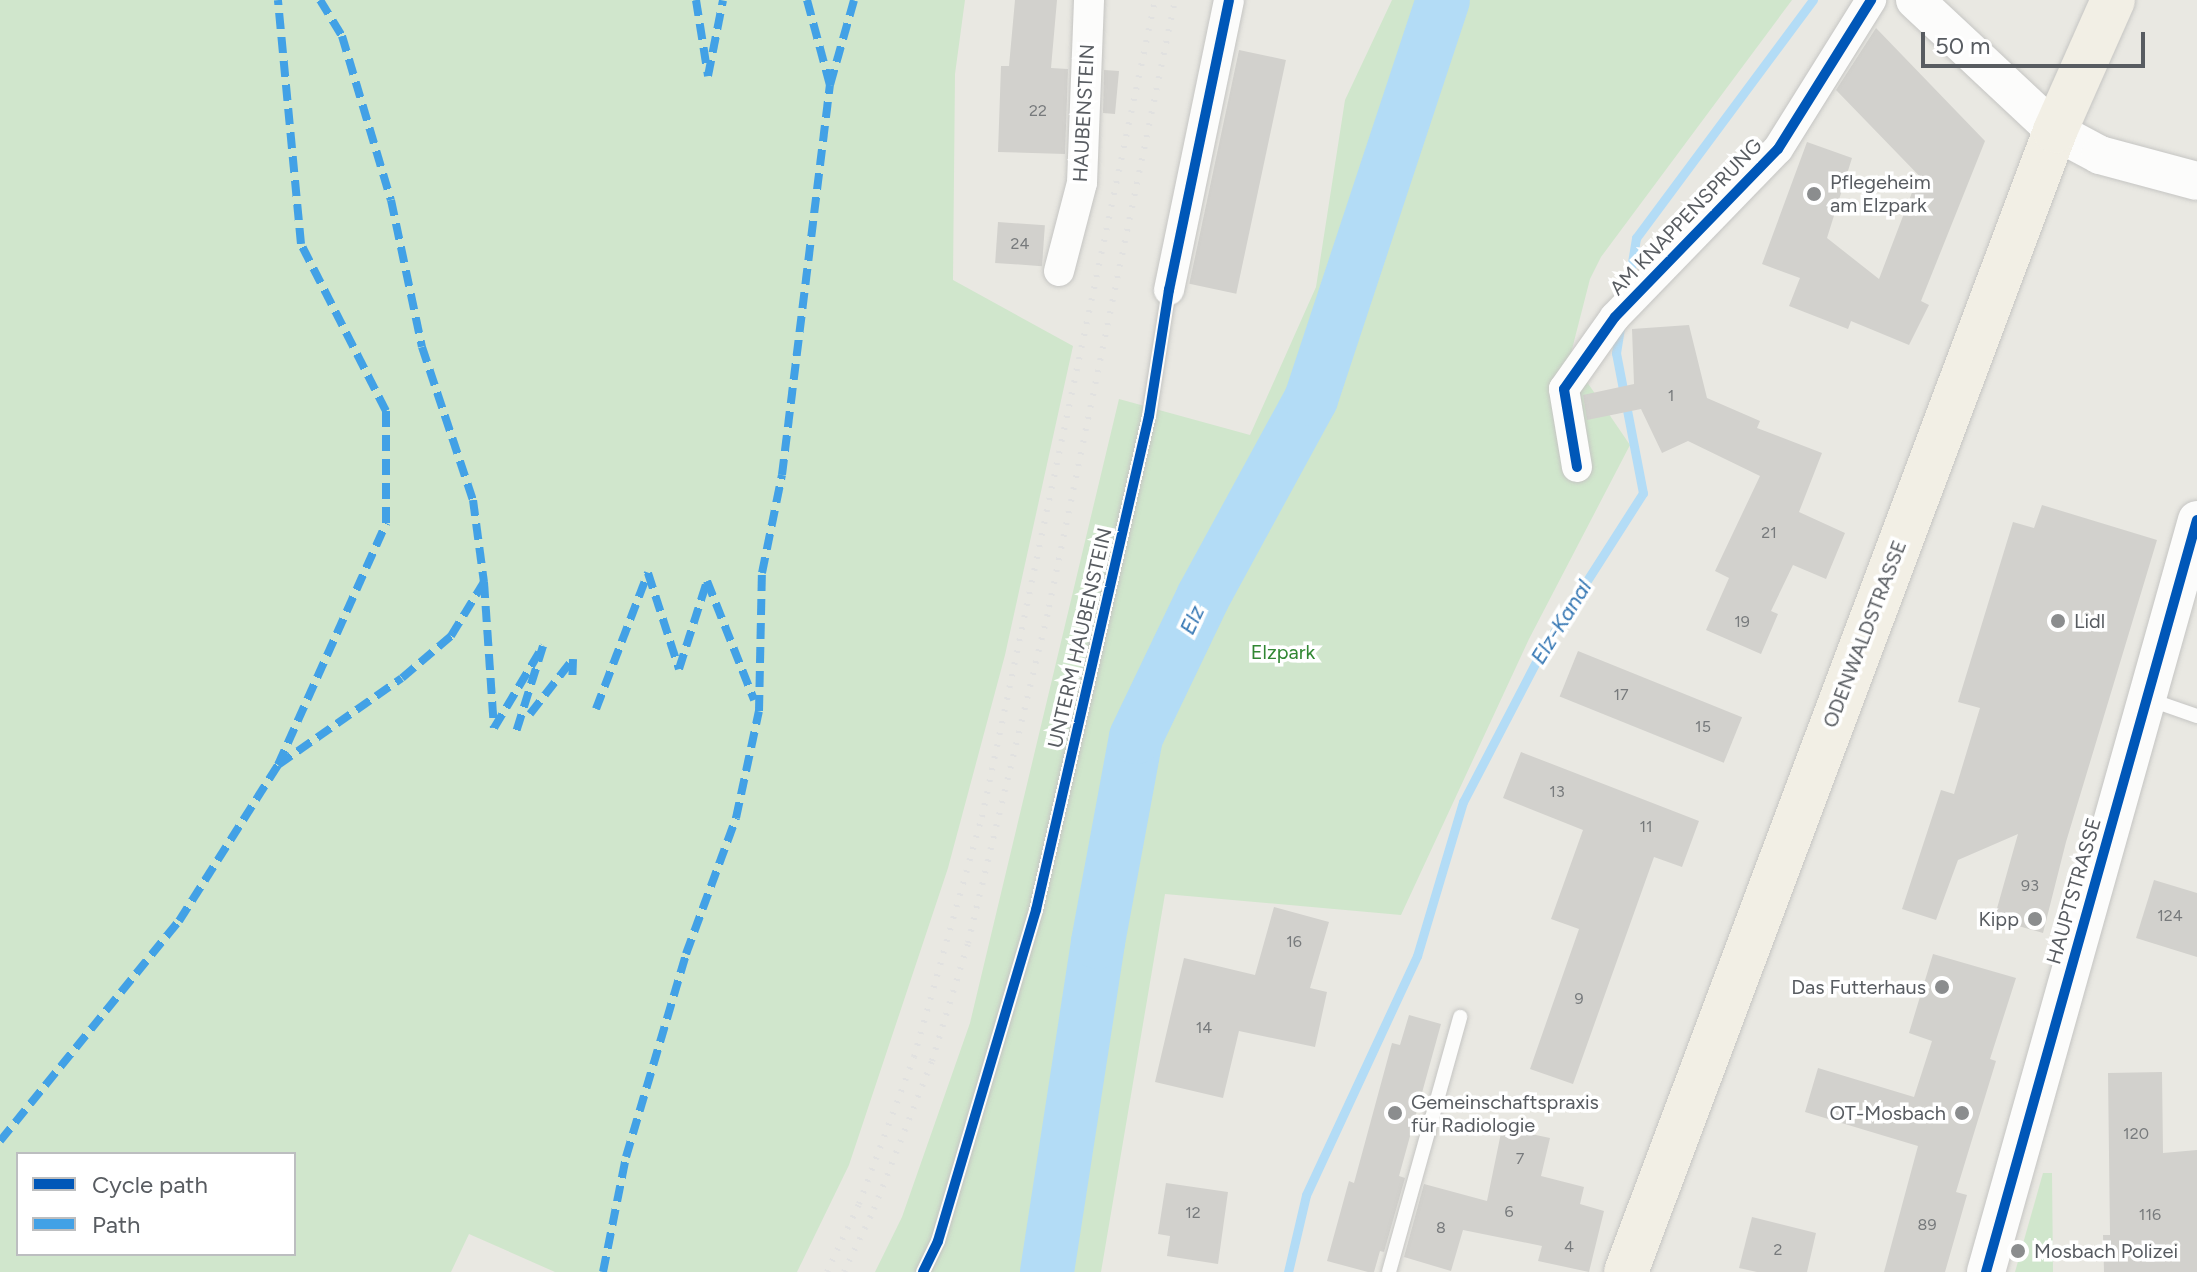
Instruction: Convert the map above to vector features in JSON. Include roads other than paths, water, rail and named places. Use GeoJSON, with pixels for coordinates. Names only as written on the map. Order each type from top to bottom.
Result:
{"type":"FeatureCollection","features":[{"type":"Feature","properties":{"kind":"main road","name":"ODENWALDSTRASSE"},"geometry":{"type":"LineString","coordinates":[[1626,1272],[2055,131],[2113,0]]}},
{"type":"Feature","properties":{"kind":"street","name":"HAUBENSTEIN"},"geometry":{"type":"LineString","coordinates":[[1059,271],[1082,183],[1089,0]]}},
{"type":"Feature","properties":{"kind":"street","name":"UNTERM HAUBENSTEIN"},"geometry":{"type":"LineString","coordinates":[[1169,290],[1229,0]]}},
{"type":"Feature","properties":{"kind":"street","name":"AM KNAPPENSPRUNG"},"geometry":{"type":"LineString","coordinates":[[1577,467],[1564,389],[1635,294],[1778,149],[1871,0]]}},
{"type":"Feature","properties":{"kind":"street"},"geometry":{"type":"LineString","coordinates":[[1915,0],[2055,131],[2100,155],[2197,181]]}},
{"type":"Feature","properties":{"kind":"street","name":"HAUPTSTRASSE"},"geometry":{"type":"LineString","coordinates":[[1986,1272],[2197,520]]}},
{"type":"Feature","properties":{"kind":"lane","name":"UNTERM HAUBENSTEIN"},"geometry":{"type":"LineString","coordinates":[[923,1272],[938,1241],[1036,910],[1149,416],[1169,290]]}},
{"type":"Feature","properties":{"kind":"lane"},"geometry":{"type":"LineString","coordinates":[[2148,699],[2197,716]]}},
{"type":"Feature","properties":{"kind":"lane"},"geometry":{"type":"LineString","coordinates":[[1389,1272],[1460,1017]]}},
{"type":"Feature","properties":{"kind":"waterway","name":"Elz"},"geometry":{"type":"LineString","coordinates":[[1047,1272],[1098,942],[1136,737],[1203,597],[1311,399],[1443,0]]}},
{"type":"Feature","properties":{"kind":"waterway","name":"Elz-Kanal"},"geometry":{"type":"LineString","coordinates":[[1627,293],[1636,238],[1813,0]]}},
{"type":"Feature","properties":{"kind":"waterway","name":"Elz-Kanal"},"geometry":{"type":"LineString","coordinates":[[1288,1272],[1306,1195],[1417,956],[1463,802],[1540,654],[1643,493],[1616,353],[1620,327]]}},
{"type":"Feature","properties":{"kind":"railway"},"geometry":{"type":"LineString","coordinates":[[827,1272],[859,1204],[914,1057],[982,817],[1155,0]]}},
{"type":"Feature","properties":{"kind":"railway"},"geometry":{"type":"LineString","coordinates":[[844,1272],[874,1209],[932,1061],[968,943],[1049,607],[1175,0]]}},
{"type":"Feature","properties":{"kind":"place","name":"Pflegeheim am Elzpark"},"geometry":{"type":"Point","coordinates":[1814,194]}},
{"type":"Feature","properties":{"kind":"place","name":"Lidl"},"geometry":{"type":"Point","coordinates":[2058,621]}},
{"type":"Feature","properties":{"kind":"place","name":"Kipp"},"geometry":{"type":"Point","coordinates":[2035,919]}},
{"type":"Feature","properties":{"kind":"place","name":"Das Futterhaus"},"geometry":{"type":"Point","coordinates":[1942,987]}},
{"type":"Feature","properties":{"kind":"place","name":"Gemeinschaftspraxis für Radiologie"},"geometry":{"type":"Point","coordinates":[1395,1113]}},
{"type":"Feature","properties":{"kind":"place","name":"OT-Mosbach"},"geometry":{"type":"Point","coordinates":[1962,1113]}},
{"type":"Feature","properties":{"kind":"place","name":"Mosbach Polizei"},"geometry":{"type":"Point","coordinates":[2018,1251]}},
{"type":"Feature","properties":{"kind":"park label","name":"Elzpark"},"geometry":{"type":"Point","coordinates":[1283,652]}}]}
